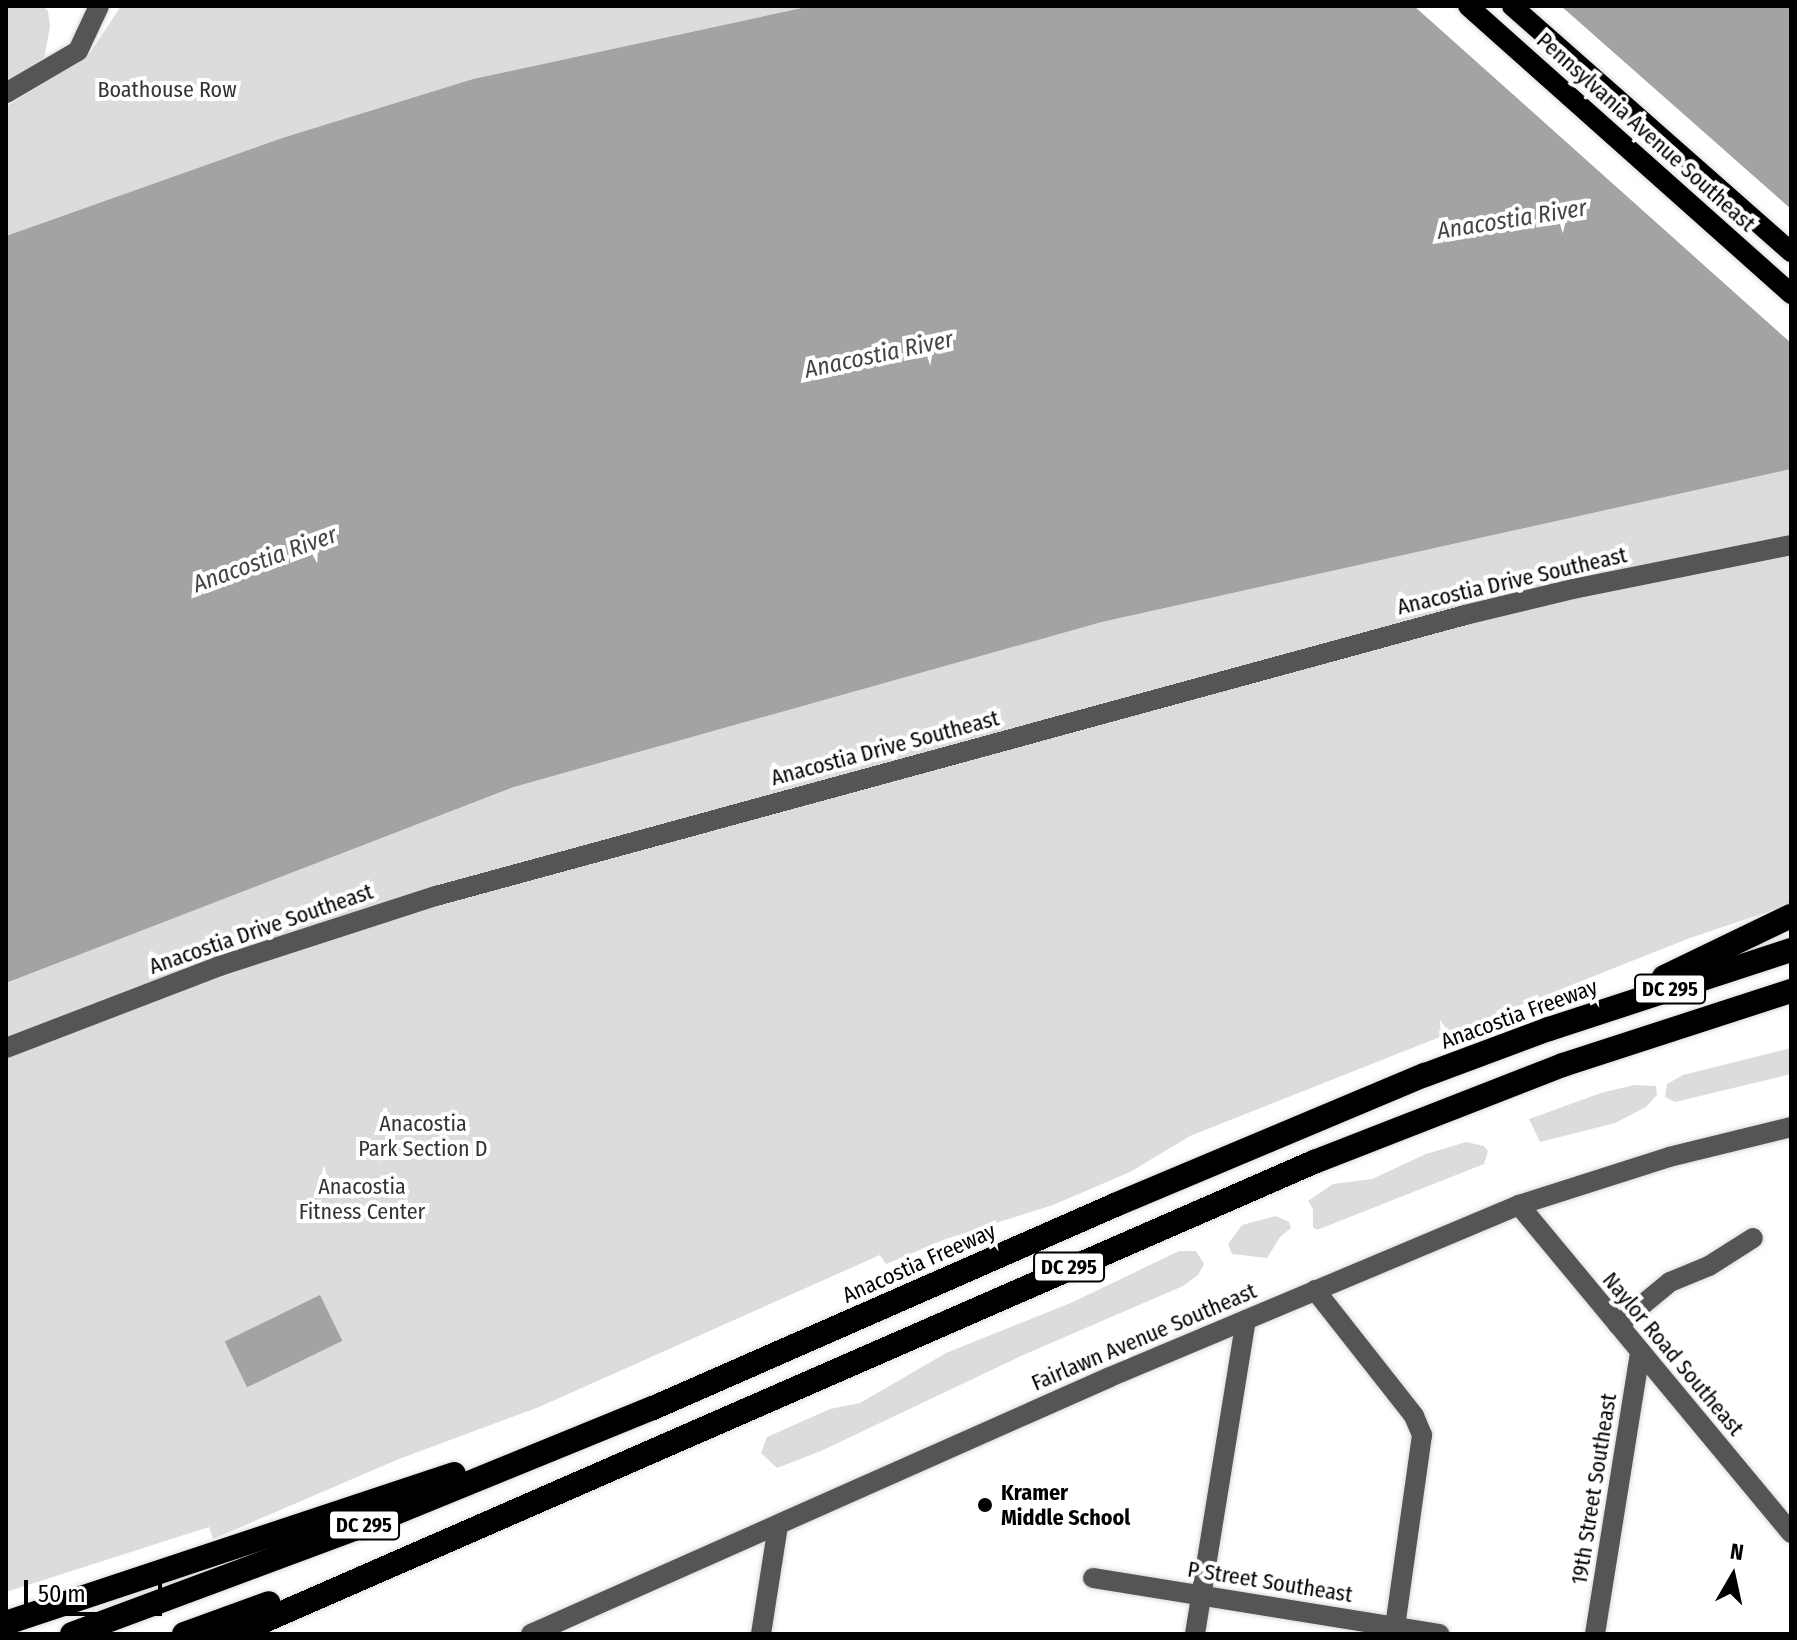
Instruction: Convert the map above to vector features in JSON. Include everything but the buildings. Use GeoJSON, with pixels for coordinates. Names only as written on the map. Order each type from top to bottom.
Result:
{"type":"FeatureCollection","features":[{"type":"Feature","properties":{"kind":"highway"},"geometry":{"type":"LineString","coordinates":[[1549,1029],[1791,916]]}},
{"type":"Feature","properties":{"kind":"highway","name":"Anacostia Freeway"},"geometry":{"type":"LineString","coordinates":[[72,1634],[373,1522],[653,1408],[1238,1152],[1425,1075],[1549,1029],[1791,950]]}},
{"type":"Feature","properties":{"kind":"highway","name":"DC 295"},"geometry":{"type":"LineString","coordinates":[[234,1634],[1314,1162],[1500,1088],[1627,1043],[1791,991]]}},
{"type":"Feature","properties":{"kind":"highway"},"geometry":{"type":"LineString","coordinates":[[1627,1043],[1791,1007]]}},
{"type":"Feature","properties":{"kind":"highway"},"geometry":{"type":"LineString","coordinates":[[6,1623],[653,1408]]}},
{"type":"Feature","properties":{"kind":"highway"},"geometry":{"type":"LineString","coordinates":[[184,1634],[519,1511]]}},
{"type":"Feature","properties":{"kind":"main road","name":"Pennsylvania Avenue Southeast"},"geometry":{"type":"LineString","coordinates":[[1468,6],[1791,294]]}},
{"type":"Feature","properties":{"kind":"main road","name":"Pennsylvania Avenue Southeast"},"geometry":{"type":"LineString","coordinates":[[1512,6],[1791,252]]}},
{"type":"Feature","properties":{"kind":"street"},"geometry":{"type":"LineString","coordinates":[[6,93],[78,51],[99,6]]}},
{"type":"Feature","properties":{"kind":"street","name":"Anacostia Drive Southeast"},"geometry":{"type":"LineString","coordinates":[[6,1048],[220,966],[436,896],[1465,615],[1573,589],[1791,545]]}},
{"type":"Feature","properties":{"kind":"street","name":"Fairlawn Avenue Southeast"},"geometry":{"type":"LineString","coordinates":[[531,1634],[1315,1290],[1519,1205],[1669,1157],[1791,1127]]}},
{"type":"Feature","properties":{"kind":"street","name":"Naylor Road Southeast"},"geometry":{"type":"LineString","coordinates":[[1519,1205],[1791,1533]]}},
{"type":"Feature","properties":{"kind":"street"},"geometry":{"type":"LineString","coordinates":[[1618,1325],[1670,1282],[1709,1266],[1753,1238]]}},
{"type":"Feature","properties":{"kind":"street"},"geometry":{"type":"LineString","coordinates":[[1315,1290],[1414,1416],[1422,1435],[1395,1627]]}},
{"type":"Feature","properties":{"kind":"street"},"geometry":{"type":"LineString","coordinates":[[1195,1634],[1246,1320]]}},
{"type":"Feature","properties":{"kind":"street","name":"19th Street Southeast"},"geometry":{"type":"LineString","coordinates":[[1595,1634],[1640,1352]]}},
{"type":"Feature","properties":{"kind":"street"},"geometry":{"type":"LineString","coordinates":[[761,1634],[778,1526]]}},
{"type":"Feature","properties":{"kind":"street","name":"P Street Southeast"},"geometry":{"type":"LineString","coordinates":[[1093,1578],[1439,1634]]}},
{"type":"Feature","properties":{"kind":"green space"},"geometry":{"type":"Polygon","coordinates":[[[6,6],[43,6],[48,11],[50,27],[44,58],[6,82],[6,6]]]}},
{"type":"Feature","properties":{"kind":"green space","name":"Boathouse Row"},"geometry":{"type":"Polygon","coordinates":[[[121,6],[811,6],[473,79],[282,138],[6,236],[6,107],[90,53],[121,6]]]}},
{"type":"Feature","properties":{"kind":"green space","name":"Anacostia Park Section D"},"geometry":{"type":"Polygon","coordinates":[[[1791,469],[1791,904],[1690,938],[1190,1136],[1130,1172],[1053,1205],[946,1239],[886,1264],[880,1255],[539,1407],[399,1459],[213,1539],[209,1527],[6,1592],[6,983],[514,787],[1102,622],[1791,469]]]}},
{"type":"Feature","properties":{"kind":"green space"},"geometry":{"type":"Polygon","coordinates":[[[1791,1048],[1791,1074],[1675,1102],[1665,1097],[1667,1084],[1683,1075],[1791,1048]]]}},
{"type":"Feature","properties":{"kind":"green space"},"geometry":{"type":"Polygon","coordinates":[[[1634,1085],[1656,1086],[1657,1095],[1646,1107],[1615,1123],[1540,1142],[1529,1119],[1601,1093],[1634,1085]]]}},
{"type":"Feature","properties":{"kind":"green space"},"geometry":{"type":"Polygon","coordinates":[[[1466,1142],[1484,1146],[1488,1151],[1484,1164],[1317,1230],[1313,1227],[1313,1209],[1308,1201],[1333,1184],[1372,1179],[1426,1154],[1466,1142]]]}},
{"type":"Feature","properties":{"kind":"green space"},"geometry":{"type":"Polygon","coordinates":[[[1276,1216],[1289,1222],[1291,1228],[1280,1237],[1267,1258],[1232,1254],[1228,1244],[1242,1225],[1276,1216]]]}},
{"type":"Feature","properties":{"kind":"green space"},"geometry":{"type":"Polygon","coordinates":[[[1179,1251],[1196,1251],[1204,1264],[1198,1275],[1183,1286],[1021,1356],[821,1451],[777,1468],[761,1453],[767,1437],[830,1409],[860,1403],[946,1353],[1073,1302],[1179,1251]]]}},
{"type":"Feature","properties":{"kind":"water","name":"Anacostia River"},"geometry":{"type":"Polygon","coordinates":[[[811,6],[1791,6],[1791,469],[1102,622],[514,787],[6,983],[6,236],[282,138],[473,79],[811,6]]]}},
{"type":"Feature","properties":{"kind":"water"},"geometry":{"type":"Polygon","coordinates":[[[320,1295],[342,1341],[247,1387],[225,1341],[320,1295]]]}},
{"type":"Feature","properties":{"kind":"pier"},"geometry":{"type":"Polygon","coordinates":[[[1414,6],[1561,6],[1791,209],[1791,343],[1414,6]]]}},
{"type":"Feature","properties":{"kind":"place","name":"Kramer Middle School"},"geometry":{"type":"Point","coordinates":[985,1505]}},
{"type":"Feature","properties":{"kind":"park label","name":"Anacostia Fitness Center"},"geometry":{"type":"Point","coordinates":[362,1198]}}]}
